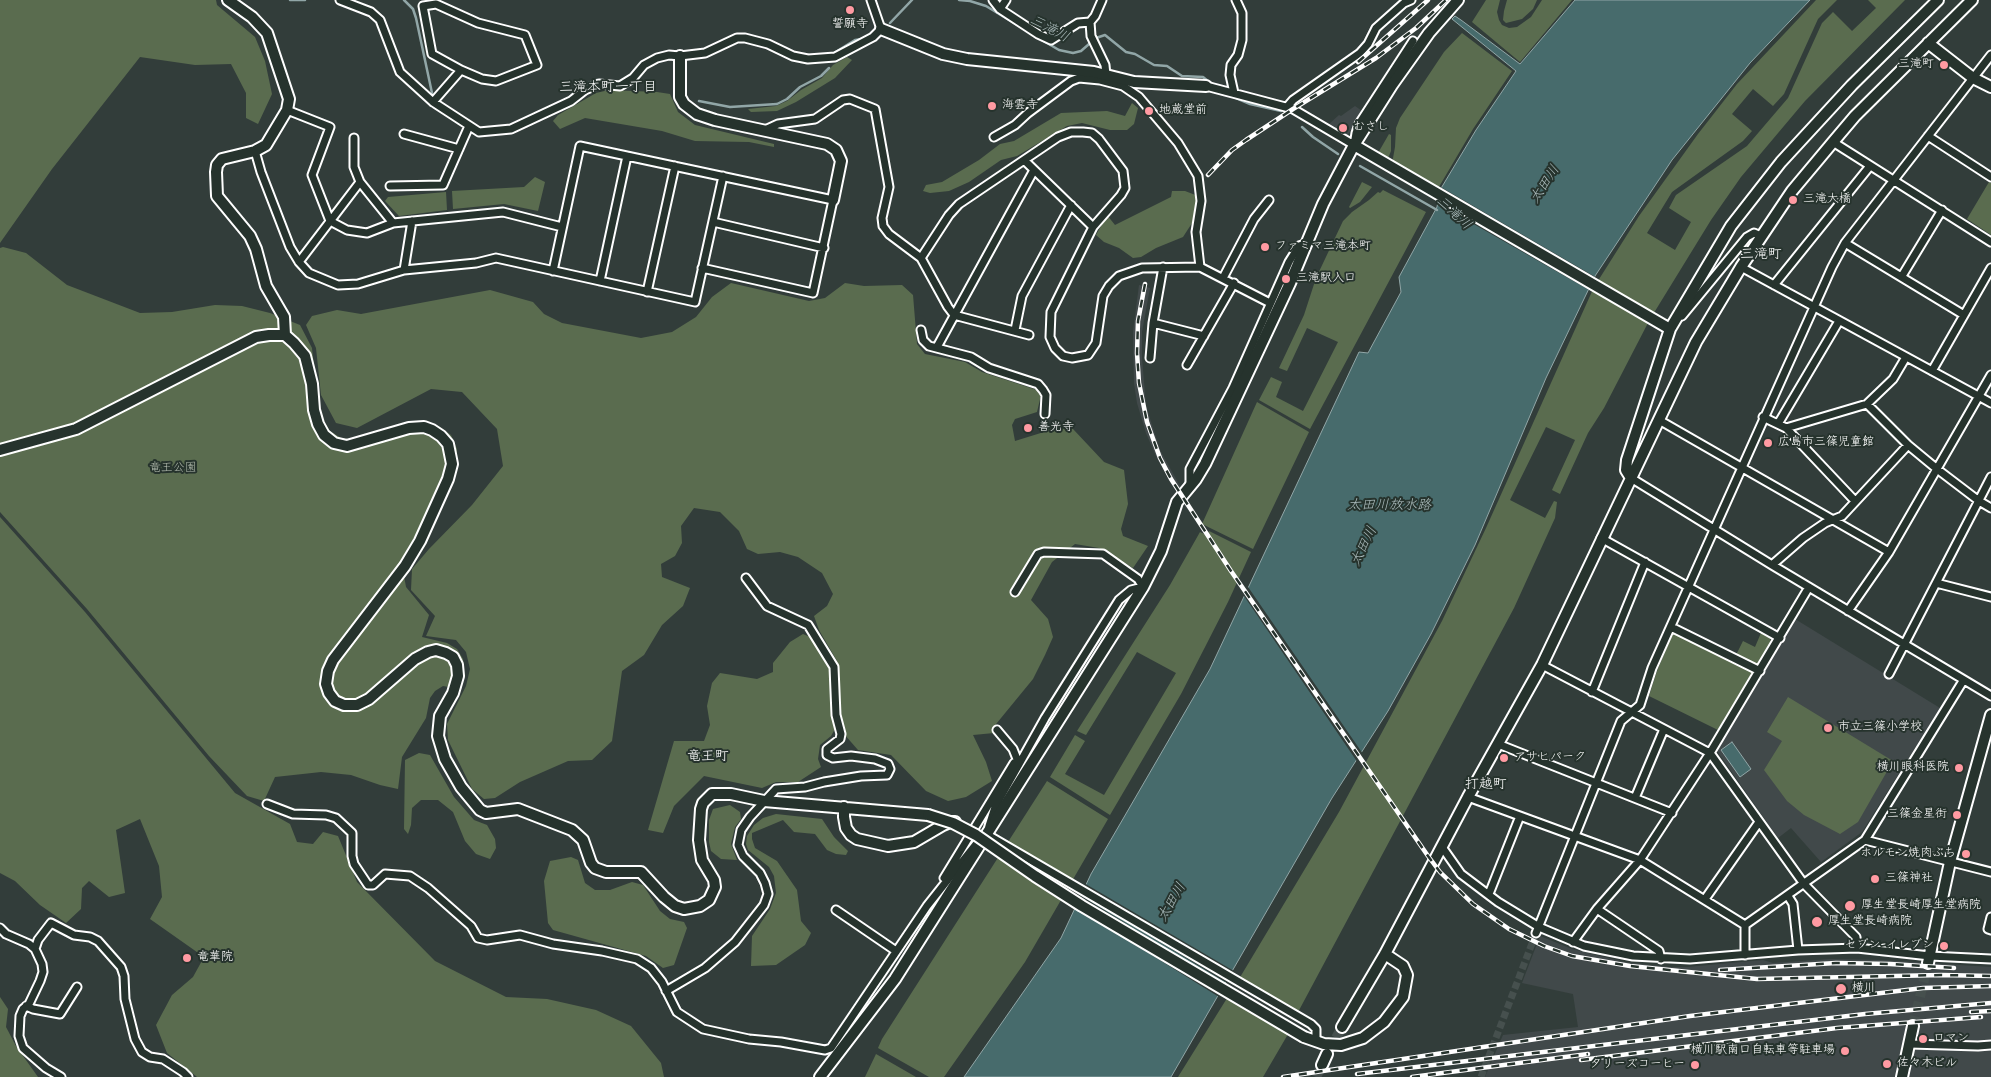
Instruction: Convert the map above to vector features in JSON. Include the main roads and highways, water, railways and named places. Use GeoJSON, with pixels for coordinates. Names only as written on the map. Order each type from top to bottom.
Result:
{"type":"FeatureCollection","features":[{"type":"Feature","properties":{"kind":"water","name":"太田川放水路"},"geometry":{"type":"Polygon","coordinates":[[[1575,0],[1810,0],[1750,63],[1672,160],[1595,276],[1546,378],[1475,545],[1431,634],[1388,711],[1332,798],[1171,1077],[964,1077],[1061,938],[1091,874],[1210,669],[1359,352],[1368,353],[1401,292],[1399,277],[1437,207],[1440,190],[1476,130],[1516,71],[1452,19],[1455,16],[1520,64],[1575,0]]]}},
{"type":"Feature","properties":{"kind":"water"},"geometry":{"type":"Polygon","coordinates":[[[1732,742],[1751,769],[1740,777],[1721,750],[1732,742]]]}},
{"type":"Feature","properties":{"kind":"waterway"},"geometry":{"type":"LineString","coordinates":[[290,0],[305,0]]}},
{"type":"Feature","properties":{"kind":"waterway"},"geometry":{"type":"LineString","coordinates":[[404,0],[413,9],[416,18],[432,93]]}},
{"type":"Feature","properties":{"kind":"waterway"},"geometry":{"type":"LineString","coordinates":[[890,23],[912,0]]}},
{"type":"Feature","properties":{"kind":"waterway","name":"三滝川"},"geometry":{"type":"LineString","coordinates":[[959,0],[986,6],[1027,31]]}},
{"type":"Feature","properties":{"kind":"waterway","name":"三滝川"},"geometry":{"type":"LineString","coordinates":[[1040,39],[1059,50],[1073,53],[1081,51],[1096,38],[1105,35],[1126,52],[1135,54],[1154,65],[1167,66],[1182,76],[1203,77],[1208,81]]}},
{"type":"Feature","properties":{"kind":"waterway"},"geometry":{"type":"LineString","coordinates":[[834,53],[855,40],[862,39]]}},
{"type":"Feature","properties":{"kind":"waterway"},"geometry":{"type":"LineString","coordinates":[[699,101],[730,107],[777,104],[787,99],[800,87],[821,76],[829,68]]}},
{"type":"Feature","properties":{"kind":"waterway"},"geometry":{"type":"LineString","coordinates":[[569,98],[578,88],[586,84],[597,80],[604,81]]}},
{"type":"Feature","properties":{"kind":"waterway","name":"三滝川"},"geometry":{"type":"LineString","coordinates":[[1236,98],[1250,104],[1281,111]]}},
{"type":"Feature","properties":{"kind":"waterway","name":"三滝川"},"geometry":{"type":"LineString","coordinates":[[1302,127],[1338,154]]}},
{"type":"Feature","properties":{"kind":"waterway","name":"三滝川"},"geometry":{"type":"LineString","coordinates":[[1360,166],[1437,210]]}},
{"type":"Feature","properties":{"kind":"tunnel"},"geometry":{"type":"LineString","coordinates":[[1481,1077],[1536,933]]}},
{"type":"Feature","properties":{"kind":"tunnel"},"geometry":{"type":"LineString","coordinates":[[1913,1026],[1928,963]]}},
{"type":"Feature","properties":{"kind":"tunnel"},"geometry":{"type":"LineString","coordinates":[[1329,1051],[1342,1027]]}},
{"type":"Feature","properties":{"kind":"tunnel"},"geometry":{"type":"LineString","coordinates":[[1316,1077],[1322,1065]]}},
{"type":"Feature","properties":{"kind":"railway"},"geometry":{"type":"LineString","coordinates":[[1358,62],[1428,0]]}},
{"type":"Feature","properties":{"kind":"railway"},"geometry":{"type":"LineString","coordinates":[[1208,175],[1232,150],[1293,109],[1376,58],[1416,28],[1446,0]]}},
{"type":"Feature","properties":{"kind":"railway"},"geometry":{"type":"LineString","coordinates":[[1145,284],[1138,321],[1137,353],[1139,383],[1147,422],[1160,458],[1171,479],[1231,571],[1428,856],[1440,872],[1473,904],[1509,929],[1544,946],[1572,956],[1630,966],[1757,979],[1941,975],[1991,976]]}},
{"type":"Feature","properties":{"kind":"railway"},"geometry":{"type":"LineString","coordinates":[[1720,970],[1836,963],[1954,968]]}},
{"type":"Feature","properties":{"kind":"railway"},"geometry":{"type":"LineString","coordinates":[[1283,1077],[1690,1016],[1923,988],[1991,986]]}},
{"type":"Feature","properties":{"kind":"railway"},"geometry":{"type":"LineString","coordinates":[[1357,1074],[1865,1014],[1991,1003]]}},
{"type":"Feature","properties":{"kind":"railway"},"geometry":{"type":"LineString","coordinates":[[1971,1012],[1991,1011]]}},
{"type":"Feature","properties":{"kind":"railway"},"geometry":{"type":"LineString","coordinates":[[1581,1060],[1837,1028],[1981,1017]]}},
{"type":"Feature","properties":{"kind":"railway"},"geometry":{"type":"LineString","coordinates":[[1412,1077],[1588,1054]]}},
{"type":"Feature","properties":{"kind":"place","name":"誓願寺"},"geometry":{"type":"Point","coordinates":[850,10]}},
{"type":"Feature","properties":{"kind":"place","name":"三滝町"},"geometry":{"type":"Point","coordinates":[1944,65]}},
{"type":"Feature","properties":{"kind":"place","name":"海雲寺"},"geometry":{"type":"Point","coordinates":[992,106]}},
{"type":"Feature","properties":{"kind":"place","name":"地蔵堂前"},"geometry":{"type":"Point","coordinates":[1149,111]}},
{"type":"Feature","properties":{"kind":"place","name":"むさし"},"geometry":{"type":"Point","coordinates":[1343,128]}},
{"type":"Feature","properties":{"kind":"place","name":"三滝大橋"},"geometry":{"type":"Point","coordinates":[1793,200]}},
{"type":"Feature","properties":{"kind":"place","name":"ファミマ三滝本町"},"geometry":{"type":"Point","coordinates":[1265,247]}},
{"type":"Feature","properties":{"kind":"place","name":"三滝駅入口"},"geometry":{"type":"Point","coordinates":[1286,279]}},
{"type":"Feature","properties":{"kind":"place","name":"善光寺"},"geometry":{"type":"Point","coordinates":[1028,428]}},
{"type":"Feature","properties":{"kind":"place","name":"広島市三篠児童館"},"geometry":{"type":"Point","coordinates":[1768,443]}},
{"type":"Feature","properties":{"kind":"place","name":"市立三篠小学校"},"geometry":{"type":"Point","coordinates":[1828,728]}},
{"type":"Feature","properties":{"kind":"place","name":"アサヒパーク"},"geometry":{"type":"Point","coordinates":[1504,758]}},
{"type":"Feature","properties":{"kind":"place","name":"横川眼科医院"},"geometry":{"type":"Point","coordinates":[1959,768]}},
{"type":"Feature","properties":{"kind":"place","name":"三篠金星街"},"geometry":{"type":"Point","coordinates":[1957,815]}},
{"type":"Feature","properties":{"kind":"place","name":"ホルモン焼肉ぶち"},"geometry":{"type":"Point","coordinates":[1966,854]}},
{"type":"Feature","properties":{"kind":"place","name":"三篠神社"},"geometry":{"type":"Point","coordinates":[1875,879]}},
{"type":"Feature","properties":{"kind":"place","name":"厚生堂長崎厚生堂病院"},"geometry":{"type":"Point","coordinates":[1850,906]}},
{"type":"Feature","properties":{"kind":"place","name":"厚生堂長崎病院"},"geometry":{"type":"Point","coordinates":[1817,922]}},
{"type":"Feature","properties":{"kind":"place","name":"セブン-イレブン"},"geometry":{"type":"Point","coordinates":[1944,946]}},
{"type":"Feature","properties":{"kind":"place","name":"竜華院"},"geometry":{"type":"Point","coordinates":[187,958]}},
{"type":"Feature","properties":{"kind":"place","name":"横川"},"geometry":{"type":"Point","coordinates":[1841,989]}},
{"type":"Feature","properties":{"kind":"place","name":"ロマン"},"geometry":{"type":"Point","coordinates":[1923,1039]}},
{"type":"Feature","properties":{"kind":"place","name":"横川駅南口自転車等駐車場"},"geometry":{"type":"Point","coordinates":[1845,1051]}},
{"type":"Feature","properties":{"kind":"place","name":"佐々木ビル"},"geometry":{"type":"Point","coordinates":[1887,1064]}},
{"type":"Feature","properties":{"kind":"place","name":"タリーズコーヒー"},"geometry":{"type":"Point","coordinates":[1695,1065]}},
{"type":"Feature","properties":{"kind":"district","name":"三滝本町一丁目"},"geometry":{"type":"Point","coordinates":[608,89]}},
{"type":"Feature","properties":{"kind":"district","name":"三滝町"},"geometry":{"type":"Point","coordinates":[1761,256]}},
{"type":"Feature","properties":{"kind":"district","name":"竜王町"},"geometry":{"type":"Point","coordinates":[708,758]}},
{"type":"Feature","properties":{"kind":"district","name":"打越町"},"geometry":{"type":"Point","coordinates":[1486,786]}},
{"type":"Feature","properties":{"kind":"water label","name":"太田川"},"geometry":{"type":"Point","coordinates":[1546,185]}},
{"type":"Feature","properties":{"kind":"water label","name":"太田川"},"geometry":{"type":"Point","coordinates":[1365,547]}},
{"type":"Feature","properties":{"kind":"water label","name":"太田川"},"geometry":{"type":"Point","coordinates":[1173,903]}},
{"type":"Feature","properties":{"kind":"park label","name":"竜王公園"},"geometry":{"type":"Point","coordinates":[173,469]}}]}
